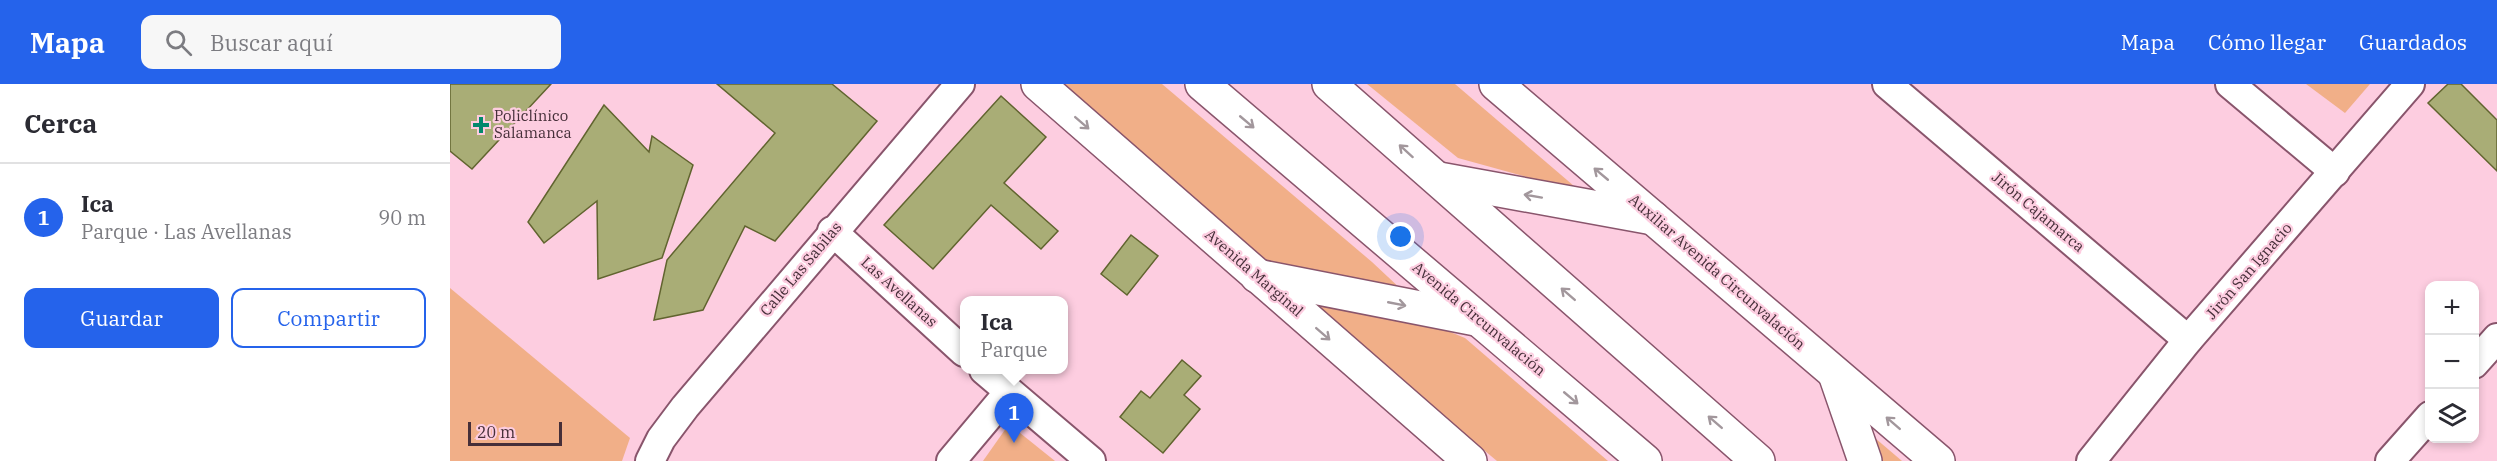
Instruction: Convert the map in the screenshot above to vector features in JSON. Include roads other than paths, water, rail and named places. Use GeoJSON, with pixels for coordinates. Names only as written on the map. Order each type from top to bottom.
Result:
{"type":"FeatureCollection","features":[{"type":"Feature","properties":{"kind":"main road","name":"Avenida Marginal"},"geometry":{"type":"LineString","coordinates":[[1038,84],[1470,461]]}},
{"type":"Feature","properties":{"kind":"main road","name":"Avenida Circunvalación"},"geometry":{"type":"LineString","coordinates":[[1202,84],[1645,461]]}},
{"type":"Feature","properties":{"kind":"main road"},"geometry":{"type":"LineString","coordinates":[[1329,84],[1758,461]]}},
{"type":"Feature","properties":{"kind":"main road","name":"Auxiliar Avenida Circunvalación"},"geometry":{"type":"LineString","coordinates":[[1496,84],[1938,461]]}},
{"type":"Feature","properties":{"kind":"main road"},"geometry":{"type":"LineString","coordinates":[[1438,179],[1653,218]]}},
{"type":"Feature","properties":{"kind":"main road"},"geometry":{"type":"LineString","coordinates":[[1257,276],[1479,319]]}},
{"type":"Feature","properties":{"kind":"main road"},"geometry":{"type":"LineString","coordinates":[[1835,374],[1865,461]]}},
{"type":"Feature","properties":{"kind":"street","name":"Calle Las Sabilas"},"geometry":{"type":"LineString","coordinates":[[650,461],[661,439],[684,407],[832,231],[960,84]]}},
{"type":"Feature","properties":{"kind":"street","name":"Jirón Cajamarca"},"geometry":{"type":"LineString","coordinates":[[1887,84],[2188,340]]}},
{"type":"Feature","properties":{"kind":"street"},"geometry":{"type":"LineString","coordinates":[[2230,84],[2335,172]]}},
{"type":"Feature","properties":{"kind":"street","name":"Jirón San Ignacio"},"geometry":{"type":"LineString","coordinates":[[2091,461],[2188,340],[2410,84]]}},
{"type":"Feature","properties":{"kind":"street","name":"Las Avellanas"},"geometry":{"type":"LineString","coordinates":[[832,231],[960,348]]}},
{"type":"Feature","properties":{"kind":"street"},"geometry":{"type":"LineString","coordinates":[[2479,359],[2497,338]]}},
{"type":"Feature","properties":{"kind":"street"},"geometry":{"type":"LineString","coordinates":[[989,374],[1091,461]]}},
{"type":"Feature","properties":{"kind":"street"},"geometry":{"type":"LineString","coordinates":[[951,461],[1009,392]]}},
{"type":"Feature","properties":{"kind":"street"},"geometry":{"type":"LineString","coordinates":[[2390,461],[2425,422]]}},
{"type":"Feature","properties":{"kind":"place","name":"Policlínico Salamanca"},"geometry":{"type":"Point","coordinates":[481,125]}},
{"type":"Feature","properties":{"kind":"place","name":"Ica"},"geometry":{"type":"Point","coordinates":[1014,443]}}]}
